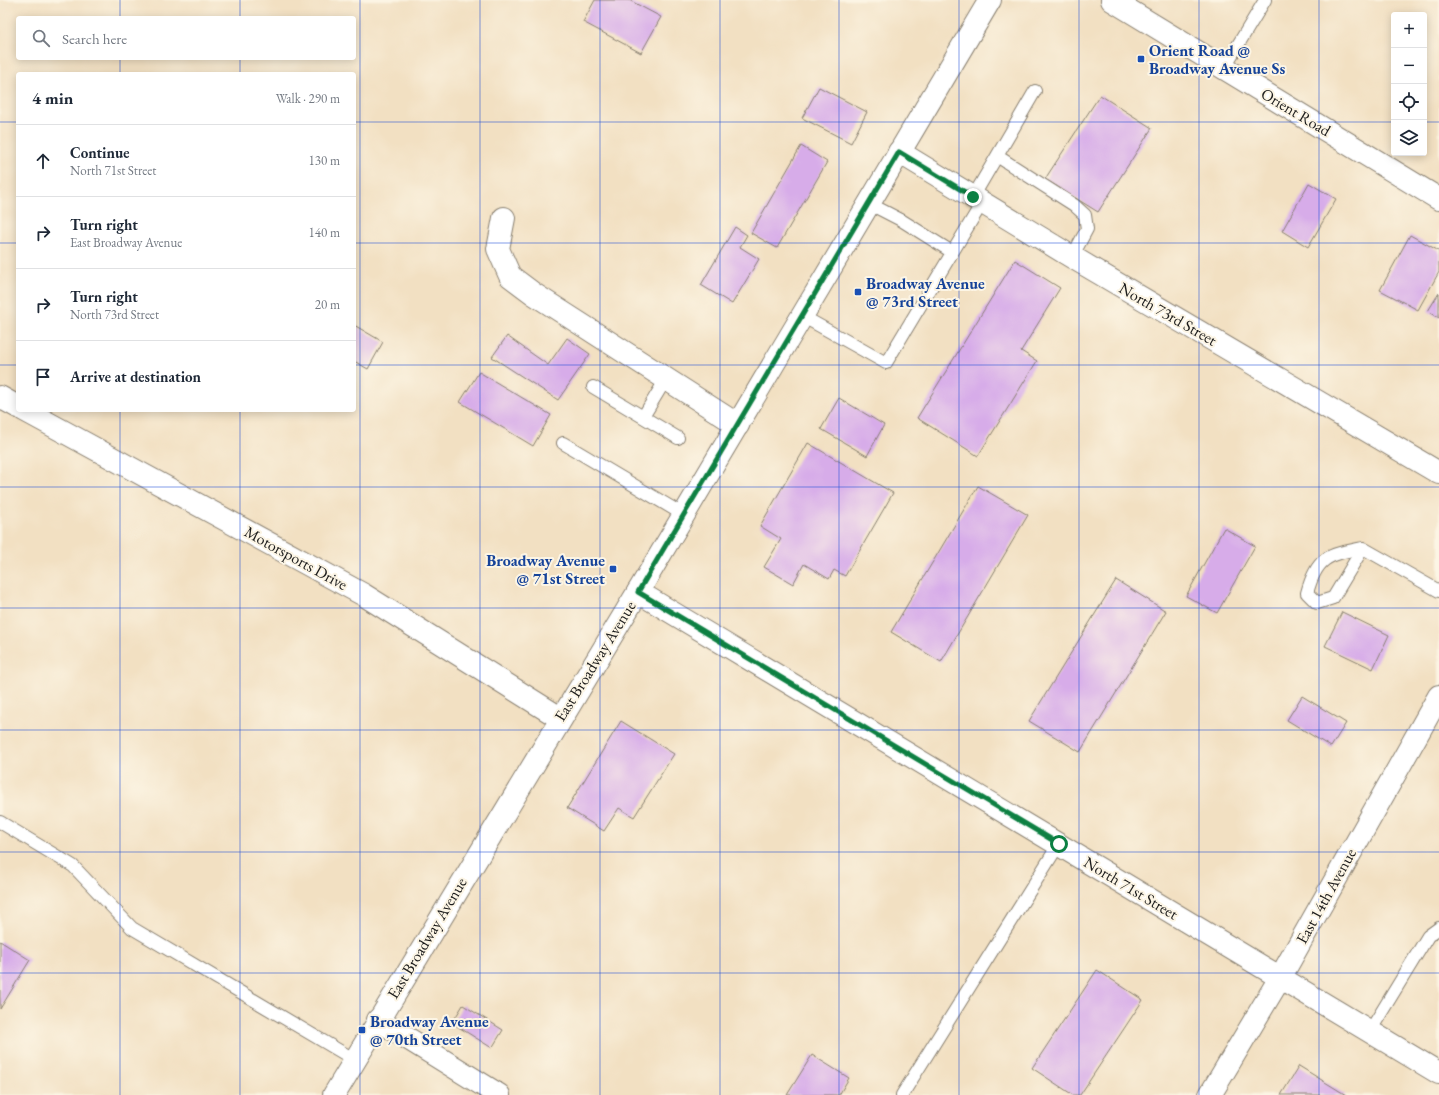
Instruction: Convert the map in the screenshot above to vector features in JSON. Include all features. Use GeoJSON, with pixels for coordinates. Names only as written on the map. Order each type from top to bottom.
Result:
{"type":"FeatureCollection","features":[{"type":"Feature","properties":{"kind":"street","name":"East Broadway Avenue"},"geometry":{"type":"LineString","coordinates":[[334,1095],[560,718],[638,592],[990,0]]}},
{"type":"Feature","properties":{"kind":"street","name":"Orient Road"},"geometry":{"type":"LineString","coordinates":[[1112,0],[1439,199]]}},
{"type":"Feature","properties":{"kind":"street","name":"North 73rd Street"},"geometry":{"type":"LineString","coordinates":[[899,152],[1072,257],[1439,473]]}},
{"type":"Feature","properties":{"kind":"street"},"geometry":{"type":"LineString","coordinates":[[504,218],[498,249],[510,276],[534,294],[738,425]]}},
{"type":"Feature","properties":{"kind":"street"},"geometry":{"type":"LineString","coordinates":[[0,397],[16,406]]}},
{"type":"Feature","properties":{"kind":"street","name":"Motorsports Drive"},"geometry":{"type":"LineString","coordinates":[[28,412],[364,595],[560,718]]}},
{"type":"Feature","properties":{"kind":"street","name":"North 71st Street"},"geometry":{"type":"LineString","coordinates":[[638,592],[1439,1073]]}},
{"type":"Feature","properties":{"kind":"street","name":"East 14th Avenue"},"geometry":{"type":"LineString","coordinates":[[1210,1095],[1280,978],[1439,696]]}},
{"type":"Feature","properties":{"kind":"street"},"geometry":{"type":"LineString","coordinates":[[378,1020],[499,1095]]}},
{"type":"Feature","properties":{"kind":"lane"},"geometry":{"type":"LineString","coordinates":[[1224,68],[1265,0]]}},
{"type":"Feature","properties":{"kind":"lane"},"geometry":{"type":"LineString","coordinates":[[802,316],[886,363],[952,252],[978,200],[996,156],[1035,90]]}},
{"type":"Feature","properties":{"kind":"lane"},"geometry":{"type":"LineString","coordinates":[[996,156],[1074,205],[1085,215],[1087,229],[1072,257]]}},
{"type":"Feature","properties":{"kind":"lane"},"geometry":{"type":"LineString","coordinates":[[868,203],[901,220],[952,252]]}},
{"type":"Feature","properties":{"kind":"lane"},"geometry":{"type":"LineString","coordinates":[[643,418],[666,379]]}},
{"type":"Feature","properties":{"kind":"lane"},"geometry":{"type":"LineString","coordinates":[[593,387],[678,438]]}},
{"type":"Feature","properties":{"kind":"lane"},"geometry":{"type":"LineString","coordinates":[[563,443],[684,515]]}},
{"type":"Feature","properties":{"kind":"lane"},"geometry":{"type":"LineString","coordinates":[[1363,548],[1333,598],[1317,603],[1307,594],[1312,575],[1324,558],[1363,548],[1439,591]]}},
{"type":"Feature","properties":{"kind":"lane"},"geometry":{"type":"LineString","coordinates":[[0,822],[73,866],[132,928],[354,1060]]}},
{"type":"Feature","properties":{"kind":"lane"},"geometry":{"type":"LineString","coordinates":[[902,1095],[1059,844]]}},
{"type":"Feature","properties":{"kind":"lane"},"geometry":{"type":"LineString","coordinates":[[1370,1031],[1428,936],[1439,928]]}},
{"type":"Feature","properties":{"kind":"building"},"geometry":{"type":"Polygon","coordinates":[[[595,0],[629,0],[661,17],[641,53],[583,22],[595,0]]]}},
{"type":"Feature","properties":{"kind":"building"},"geometry":{"type":"Polygon","coordinates":[[[819,87],[867,112],[851,143],[802,118],[819,87]]]}},
{"type":"Feature","properties":{"kind":"building"},"geometry":{"type":"Polygon","coordinates":[[[1100,95],[1152,128],[1098,212],[1045,179],[1100,95]]]}},
{"type":"Feature","properties":{"kind":"building"},"geometry":{"type":"Polygon","coordinates":[[[801,146],[827,162],[777,248],[751,233],[801,146]]]}},
{"type":"Feature","properties":{"kind":"building"},"geometry":{"type":"Polygon","coordinates":[[[1309,183],[1336,199],[1308,247],[1282,231],[1309,183]]]}},
{"type":"Feature","properties":{"kind":"building"},"geometry":{"type":"Polygon","coordinates":[[[735,227],[747,235],[740,247],[759,259],[732,304],[701,285],[735,227]]]}},
{"type":"Feature","properties":{"kind":"building"},"geometry":{"type":"Polygon","coordinates":[[[1410,235],[1439,251],[1439,272],[1418,310],[1380,290],[1410,235]]]}},
{"type":"Feature","properties":{"kind":"building"},"geometry":{"type":"Polygon","coordinates":[[[1015,260],[1060,288],[1021,351],[1037,361],[978,456],[917,418],[1015,260]]]}},
{"type":"Feature","properties":{"kind":"building"},"geometry":{"type":"Polygon","coordinates":[[[1439,293],[1439,318],[1428,311],[1439,293]]]}},
{"type":"Feature","properties":{"kind":"building"},"geometry":{"type":"Polygon","coordinates":[[[356,326],[383,342],[368,369],[356,362],[356,326]]]}},
{"type":"Feature","properties":{"kind":"building"},"geometry":{"type":"Polygon","coordinates":[[[507,336],[548,365],[567,338],[590,354],[558,400],[492,357],[507,336]]]}},
{"type":"Feature","properties":{"kind":"building"},"geometry":{"type":"Polygon","coordinates":[[[479,372],[551,415],[533,446],[460,402],[479,372]]]}},
{"type":"Feature","properties":{"kind":"building"},"geometry":{"type":"Polygon","coordinates":[[[839,398],[884,425],[867,456],[821,429],[839,398]]]}},
{"type":"Feature","properties":{"kind":"building"},"geometry":{"type":"Polygon","coordinates":[[[808,443],[893,493],[845,576],[834,570],[829,579],[804,564],[793,584],[764,567],[781,539],[760,526],[808,443]]]}},
{"type":"Feature","properties":{"kind":"building"},"geometry":{"type":"Polygon","coordinates":[[[978,486],[1028,515],[941,662],[891,632],[978,486]]]}},
{"type":"Feature","properties":{"kind":"building"},"geometry":{"type":"Polygon","coordinates":[[[1224,528],[1255,546],[1217,613],[1186,596],[1224,528]]]}},
{"type":"Feature","properties":{"kind":"building"},"geometry":{"type":"Polygon","coordinates":[[[1116,580],[1166,611],[1080,752],[1029,721],[1116,580]]]}},
{"type":"Feature","properties":{"kind":"building"},"geometry":{"type":"Polygon","coordinates":[[[1342,612],[1389,635],[1373,669],[1325,646],[1342,612]]]}},
{"type":"Feature","properties":{"kind":"building"},"geometry":{"type":"Polygon","coordinates":[[[1302,696],[1346,723],[1331,747],[1287,720],[1302,696]]]}},
{"type":"Feature","properties":{"kind":"building"},"geometry":{"type":"Polygon","coordinates":[[[621,721],[674,754],[634,817],[619,808],[604,831],[567,808],[621,721]]]}},
{"type":"Feature","properties":{"kind":"building"},"geometry":{"type":"Polygon","coordinates":[[[0,941],[30,960],[0,1009],[0,941]]]}},
{"type":"Feature","properties":{"kind":"building"},"geometry":{"type":"Polygon","coordinates":[[[1097,970],[1143,1000],[1080,1095],[1073,1095],[1032,1068],[1097,970]]]}},
{"type":"Feature","properties":{"kind":"building"},"geometry":{"type":"Polygon","coordinates":[[[463,1005],[503,1030],[492,1048],[452,1023],[463,1005]]]}},
{"type":"Feature","properties":{"kind":"building"},"geometry":{"type":"Polygon","coordinates":[[[812,1055],[849,1078],[839,1095],[787,1095],[812,1055]]]}},
{"type":"Feature","properties":{"kind":"building"},"geometry":{"type":"Polygon","coordinates":[[[1299,1066],[1346,1095],[1281,1095],[1299,1066]]]}},
{"type":"Feature","properties":{"kind":"place","name":"Orient Road @ Broadway Avenue Ss"},"geometry":{"type":"Point","coordinates":[1141,59]}},
{"type":"Feature","properties":{"kind":"place","name":"Broadway Avenue @ 73rd Street"},"geometry":{"type":"Point","coordinates":[858,292]}},
{"type":"Feature","properties":{"kind":"place","name":"Broadway Avenue @ 71st Street"},"geometry":{"type":"Point","coordinates":[613,569]}},
{"type":"Feature","properties":{"kind":"place","name":"Broadway Avenue @ 70th Street"},"geometry":{"type":"Point","coordinates":[362,1030]}},
{"type":"Feature","properties":{"kind":"route"},"geometry":{"type":"LineString","coordinates":[[973,197],[899,152],[638,592],[1059,844]]}}]}
